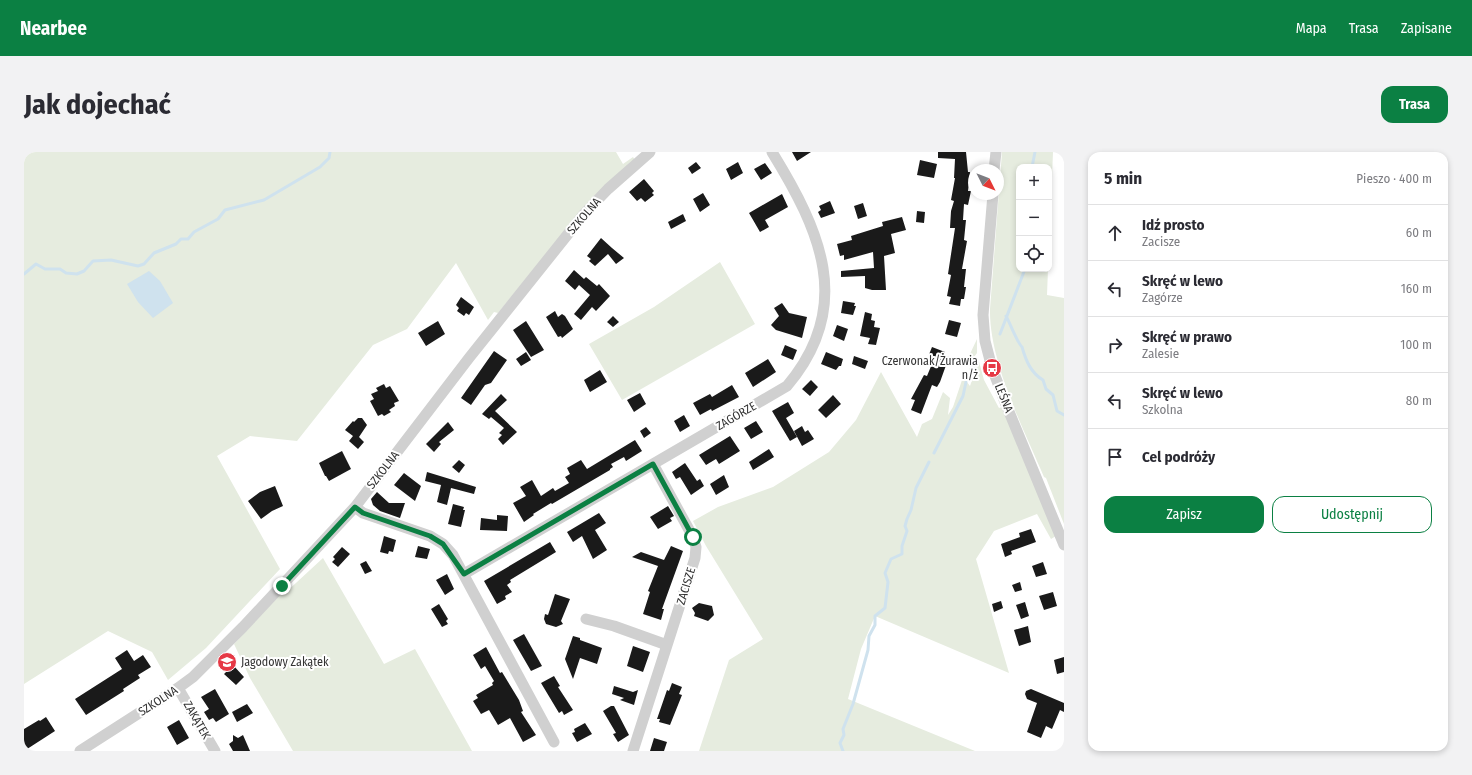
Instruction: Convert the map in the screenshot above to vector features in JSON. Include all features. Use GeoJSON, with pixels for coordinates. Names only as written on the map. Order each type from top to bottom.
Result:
{"type":"FeatureCollection","features":[{"type":"Feature","properties":{"kind":"street","name":"SZKOLNA"},"geometry":{"type":"LineString","coordinates":[[80,751],[178,688],[206,665],[234,636],[355,507],[473,352],[584,214],[608,189],[650,152]]}},
{"type":"Feature","properties":{"kind":"street","name":"ZAGÓRZE"},"geometry":{"type":"LineString","coordinates":[[464,574],[787,386],[802,368],[812,349],[819,327],[826,286],[823,264],[801,202],[772,152]]}},
{"type":"Feature","properties":{"kind":"street"},"geometry":{"type":"LineString","coordinates":[[995,164],[996,152]]}},
{"type":"Feature","properties":{"kind":"street","name":"LEŚNA"},"geometry":{"type":"LineString","coordinates":[[993,200],[983,315],[985,341],[992,368],[1064,545]]}},
{"type":"Feature","properties":{"kind":"street","name":"ZACISZE"},"geometry":{"type":"LineString","coordinates":[[633,751],[694,558],[696,547],[687,522],[653,464]]}},
{"type":"Feature","properties":{"kind":"street"},"geometry":{"type":"LineString","coordinates":[[355,507],[363,513],[430,536],[443,544],[453,555],[554,742]]}},
{"type":"Feature","properties":{"kind":"street"},"geometry":{"type":"LineString","coordinates":[[586,619],[614,626],[667,645]]}},
{"type":"Feature","properties":{"kind":"street","name":"ZAKĄTEK"},"geometry":{"type":"LineString","coordinates":[[178,688],[215,751]]}},
{"type":"Feature","properties":{"kind":"shaded area"},"geometry":{"type":"Polygon","coordinates":[[[24,152],[616,152],[623,164],[633,157],[635,160],[594,196],[498,313],[494,312],[488,320],[456,263],[407,329],[373,345],[297,441],[250,436],[217,456],[280,569],[206,648],[168,680],[152,652],[108,631],[24,684],[24,152]]]}},
{"type":"Feature","properties":{"kind":"shaded area"},"geometry":{"type":"Polygon","coordinates":[[[1002,152],[1053,152],[1052,178],[1052,164],[1016,164],[1016,272],[1048,272],[1047,295],[1064,298],[1064,524],[1046,478],[1044,477],[1017,416],[1001,372],[991,329],[990,309],[998,200],[1004,200],[1004,164],[1001,164],[1002,152]]]}},
{"type":"Feature","properties":{"kind":"shaded area"},"geometry":{"type":"Polygon","coordinates":[[[720,262],[755,324],[622,400],[589,344],[654,307],[720,262]]]}},
{"type":"Feature","properties":{"kind":"shaded area"},"geometry":{"type":"Polygon","coordinates":[[[977,339],[977,353],[969,364],[969,356],[977,339]]]}},
{"type":"Feature","properties":{"kind":"shaded area"},"geometry":{"type":"Polygon","coordinates":[[[978,358],[984,380],[999,408],[1002,407],[1056,536],[1051,539],[1037,514],[994,531],[976,559],[1009,673],[875,616],[861,649],[848,699],[975,751],[699,751],[729,660],[763,639],[706,546],[693,521],[718,507],[773,487],[829,452],[856,420],[881,372],[917,437],[922,424],[932,419],[943,392],[950,398],[948,415],[953,407],[963,377],[970,386],[973,377],[969,369],[978,358]]]}},
{"type":"Feature","properties":{"kind":"shaded area"},"geometry":{"type":"Polygon","coordinates":[[[323,558],[384,664],[415,649],[472,751],[293,751],[250,678],[234,644],[282,592],[284,594],[323,558]]]}},
{"type":"Feature","properties":{"kind":"water"},"geometry":{"type":"Polygon","coordinates":[[[149,271],[160,281],[173,303],[153,318],[138,302],[127,284],[149,271]]]}},
{"type":"Feature","properties":{"kind":"building"},"geometry":{"type":"Polygon","coordinates":[[[792,152],[811,152],[797,161],[792,152]]]}},
{"type":"Feature","properties":{"kind":"building"},"geometry":{"type":"Polygon","coordinates":[[[938,152],[966,152],[969,200],[968,205],[964,204],[963,220],[966,220],[964,240],[967,241],[962,269],[966,269],[964,287],[966,287],[964,299],[961,299],[960,306],[949,304],[951,297],[947,296],[951,275],[948,274],[955,228],[950,228],[951,211],[954,201],[951,200],[955,178],[955,159],[938,158],[938,152]]]}},
{"type":"Feature","properties":{"kind":"building"},"geometry":{"type":"Polygon","coordinates":[[[920,160],[937,164],[934,178],[917,175],[920,160]]]}},
{"type":"Feature","properties":{"kind":"building"},"geometry":{"type":"Polygon","coordinates":[[[696,162],[701,168],[692,174],[688,168],[696,162]]]}},
{"type":"Feature","properties":{"kind":"building"},"geometry":{"type":"Polygon","coordinates":[[[738,162],[743,173],[731,180],[726,169],[738,162]]]}},
{"type":"Feature","properties":{"kind":"building"},"geometry":{"type":"Polygon","coordinates":[[[765,163],[772,173],[761,180],[754,169],[765,163]]]}},
{"type":"Feature","properties":{"kind":"building"},"geometry":{"type":"Polygon","coordinates":[[[644,179],[654,191],[652,193],[654,195],[645,202],[641,198],[637,201],[629,192],[644,179]]]}},
{"type":"Feature","properties":{"kind":"building"},"geometry":{"type":"Polygon","coordinates":[[[703,193],[710,205],[700,212],[693,199],[703,193]]]}},
{"type":"Feature","properties":{"kind":"building"},"geometry":{"type":"Polygon","coordinates":[[[782,194],[788,207],[765,220],[769,227],[760,232],[749,213],[782,194]]]}},
{"type":"Feature","properties":{"kind":"building"},"geometry":{"type":"Polygon","coordinates":[[[830,201],[835,213],[821,218],[818,212],[821,210],[819,206],[830,201]]]}},
{"type":"Feature","properties":{"kind":"building"},"geometry":{"type":"Polygon","coordinates":[[[863,203],[867,216],[858,219],[854,206],[863,203]]]}},
{"type":"Feature","properties":{"kind":"building"},"geometry":{"type":"Polygon","coordinates":[[[917,211],[925,212],[924,223],[916,222],[917,211]]]}},
{"type":"Feature","properties":{"kind":"building"},"geometry":{"type":"Polygon","coordinates":[[[683,214],[686,221],[671,229],[668,222],[683,214]]]}},
{"type":"Feature","properties":{"kind":"building"},"geometry":{"type":"Polygon","coordinates":[[[902,217],[906,230],[891,234],[895,253],[884,256],[886,290],[872,290],[865,288],[865,276],[841,277],[841,271],[874,268],[873,252],[844,260],[844,255],[840,256],[837,244],[852,240],[851,236],[883,226],[882,222],[902,217]]]}},
{"type":"Feature","properties":{"kind":"building"},"geometry":{"type":"Polygon","coordinates":[[[601,238],[624,258],[616,264],[608,254],[595,266],[589,261],[591,259],[587,256],[601,238]]]}},
{"type":"Feature","properties":{"kind":"building"},"geometry":{"type":"Polygon","coordinates":[[[574,270],[584,279],[586,277],[597,286],[599,284],[610,296],[596,311],[592,307],[581,320],[574,314],[590,295],[579,285],[575,290],[565,281],[574,270]]]}},
{"type":"Feature","properties":{"kind":"building"},"geometry":{"type":"Polygon","coordinates":[[[461,297],[474,307],[469,315],[466,313],[464,316],[457,311],[459,308],[456,305],[461,297]]]}},
{"type":"Feature","properties":{"kind":"building"},"geometry":{"type":"Polygon","coordinates":[[[843,301],[855,303],[854,306],[856,306],[853,315],[841,313],[843,301]]]}},
{"type":"Feature","properties":{"kind":"building"},"geometry":{"type":"Polygon","coordinates":[[[782,303],[789,313],[807,317],[802,338],[776,330],[771,325],[779,316],[774,308],[782,303]]]}},
{"type":"Feature","properties":{"kind":"building"},"geometry":{"type":"Polygon","coordinates":[[[555,311],[558,317],[562,314],[565,316],[573,329],[562,338],[561,336],[558,337],[546,317],[555,311]]]}},
{"type":"Feature","properties":{"kind":"building"},"geometry":{"type":"Polygon","coordinates":[[[865,312],[872,314],[871,320],[875,321],[874,327],[880,328],[876,345],[868,344],[870,338],[860,336],[865,312]]]}},
{"type":"Feature","properties":{"kind":"building"},"geometry":{"type":"Polygon","coordinates":[[[613,316],[619,322],[613,327],[607,322],[613,316]]]}},
{"type":"Feature","properties":{"kind":"building"},"geometry":{"type":"Polygon","coordinates":[[[949,320],[961,323],[957,337],[945,334],[949,320]]]}},
{"type":"Feature","properties":{"kind":"building"},"geometry":{"type":"Polygon","coordinates":[[[438,321],[445,334],[426,346],[418,333],[438,321]]]}},
{"type":"Feature","properties":{"kind":"building"},"geometry":{"type":"Polygon","coordinates":[[[526,321],[544,350],[531,357],[513,330],[526,321]]]}},
{"type":"Feature","properties":{"kind":"building"},"geometry":{"type":"Polygon","coordinates":[[[837,325],[848,329],[844,341],[833,336],[837,325]]]}},
{"type":"Feature","properties":{"kind":"building"},"geometry":{"type":"Polygon","coordinates":[[[785,345],[797,350],[793,360],[781,355],[785,345]]]}},
{"type":"Feature","properties":{"kind":"building"},"geometry":{"type":"Polygon","coordinates":[[[932,347],[945,352],[944,355],[949,357],[940,382],[937,387],[932,385],[921,414],[911,410],[915,400],[911,399],[924,375],[927,376],[934,359],[928,357],[932,347]]]}},
{"type":"Feature","properties":{"kind":"building"},"geometry":{"type":"Polygon","coordinates":[[[494,351],[507,360],[491,383],[485,385],[471,405],[461,398],[494,351]]]}},
{"type":"Feature","properties":{"kind":"building"},"geometry":{"type":"Polygon","coordinates":[[[526,352],[531,360],[521,366],[516,359],[526,352]]]}},
{"type":"Feature","properties":{"kind":"building"},"geometry":{"type":"Polygon","coordinates":[[[826,352],[843,359],[841,366],[839,366],[836,370],[821,364],[826,352]]]}},
{"type":"Feature","properties":{"kind":"building"},"geometry":{"type":"Polygon","coordinates":[[[854,356],[868,361],[865,369],[852,364],[854,356]]]}},
{"type":"Feature","properties":{"kind":"building"},"geometry":{"type":"Polygon","coordinates":[[[768,359],[776,372],[753,387],[745,373],[768,359]]]}},
{"type":"Feature","properties":{"kind":"building"},"geometry":{"type":"Polygon","coordinates":[[[600,370],[607,382],[590,392],[584,380],[600,370]]]}},
{"type":"Feature","properties":{"kind":"building"},"geometry":{"type":"Polygon","coordinates":[[[811,380],[818,387],[810,396],[802,389],[811,380]]]}},
{"type":"Feature","properties":{"kind":"building"},"geometry":{"type":"Polygon","coordinates":[[[384,384],[386,388],[390,386],[399,401],[394,403],[395,406],[389,410],[391,412],[384,416],[382,414],[378,416],[370,401],[374,399],[371,394],[378,391],[376,388],[384,384]]]}},
{"type":"Feature","properties":{"kind":"building"},"geometry":{"type":"Polygon","coordinates":[[[732,385],[739,397],[712,411],[711,409],[700,415],[693,403],[710,394],[712,397],[732,385]]]}},
{"type":"Feature","properties":{"kind":"building"},"geometry":{"type":"Polygon","coordinates":[[[640,393],[646,404],[634,412],[627,400],[640,393]]]}},
{"type":"Feature","properties":{"kind":"building"},"geometry":{"type":"Polygon","coordinates":[[[501,394],[507,400],[495,411],[517,432],[503,445],[498,439],[502,435],[499,433],[504,428],[491,417],[489,419],[482,414],[501,394]]]}},
{"type":"Feature","properties":{"kind":"building"},"geometry":{"type":"Polygon","coordinates":[[[833,395],[841,404],[826,418],[818,410],[833,395]]]}},
{"type":"Feature","properties":{"kind":"building"},"geometry":{"type":"Polygon","coordinates":[[[788,402],[794,413],[786,418],[797,437],[790,441],[772,411],[788,402]]]}},
{"type":"Feature","properties":{"kind":"building"},"geometry":{"type":"Polygon","coordinates":[[[684,415],[690,426],[680,432],[674,421],[684,415]]]}},
{"type":"Feature","properties":{"kind":"building"},"geometry":{"type":"Polygon","coordinates":[[[358,418],[362,418],[367,425],[359,437],[364,442],[358,449],[349,441],[353,436],[345,430],[358,418]]]}},
{"type":"Feature","properties":{"kind":"building"},"geometry":{"type":"Polygon","coordinates":[[[756,421],[763,432],[751,439],[744,428],[756,421]]]}},
{"type":"Feature","properties":{"kind":"building"},"geometry":{"type":"Polygon","coordinates":[[[448,422],[454,430],[439,442],[441,444],[434,452],[426,444],[448,422]]]}},
{"type":"Feature","properties":{"kind":"building"},"geometry":{"type":"Polygon","coordinates":[[[802,426],[805,432],[808,430],[814,439],[802,446],[794,431],[802,426]]]}},
{"type":"Feature","properties":{"kind":"building"},"geometry":{"type":"Polygon","coordinates":[[[646,427],[651,433],[644,438],[640,431],[646,427]]]}},
{"type":"Feature","properties":{"kind":"building"},"geometry":{"type":"Polygon","coordinates":[[[730,436],[740,451],[719,464],[716,459],[706,465],[699,455],[730,436]]]}},
{"type":"Feature","properties":{"kind":"building"},"geometry":{"type":"Polygon","coordinates":[[[635,440],[642,451],[626,461],[624,457],[611,464],[613,467],[610,470],[552,504],[551,503],[533,514],[534,515],[524,522],[513,503],[526,496],[520,487],[532,480],[541,496],[553,488],[555,491],[569,483],[565,477],[570,474],[567,468],[581,460],[587,469],[635,440]]]}},
{"type":"Feature","properties":{"kind":"building"},"geometry":{"type":"Polygon","coordinates":[[[769,449],[774,457],[753,470],[749,462],[769,449]]]}},
{"type":"Feature","properties":{"kind":"building"},"geometry":{"type":"Polygon","coordinates":[[[342,451],[351,469],[329,481],[319,463],[342,451]]]}},
{"type":"Feature","properties":{"kind":"building"},"geometry":{"type":"Polygon","coordinates":[[[459,460],[465,465],[459,473],[452,467],[459,460]]]}},
{"type":"Feature","properties":{"kind":"building"},"geometry":{"type":"Polygon","coordinates":[[[685,463],[697,481],[700,479],[704,486],[691,495],[680,477],[676,479],[672,472],[685,463]]]}},
{"type":"Feature","properties":{"kind":"building"},"geometry":{"type":"Polygon","coordinates":[[[427,472],[476,487],[474,494],[451,488],[447,505],[437,502],[441,485],[425,481],[427,472]]]}},
{"type":"Feature","properties":{"kind":"building"},"geometry":{"type":"Polygon","coordinates":[[[404,473],[421,486],[415,501],[394,485],[404,473]]]}},
{"type":"Feature","properties":{"kind":"building"},"geometry":{"type":"Polygon","coordinates":[[[724,475],[729,487],[716,495],[710,484],[724,475]]]}},
{"type":"Feature","properties":{"kind":"building"},"geometry":{"type":"Polygon","coordinates":[[[275,486],[283,506],[272,511],[261,519],[248,501],[260,492],[275,486]]]}},
{"type":"Feature","properties":{"kind":"building"},"geometry":{"type":"Polygon","coordinates":[[[377,492],[389,503],[405,503],[400,518],[380,511],[373,505],[371,499],[377,492]]]}},
{"type":"Feature","properties":{"kind":"building"},"geometry":{"type":"Polygon","coordinates":[[[453,504],[464,507],[463,510],[465,510],[461,527],[448,524],[453,504]]]}},
{"type":"Feature","properties":{"kind":"building"},"geometry":{"type":"Polygon","coordinates":[[[668,506],[674,516],[670,518],[672,521],[658,529],[650,517],[668,506]]]}},
{"type":"Feature","properties":{"kind":"building"},"geometry":{"type":"Polygon","coordinates":[[[599,513],[606,523],[595,530],[607,550],[593,559],[582,536],[573,542],[567,532],[599,513]]]}},
{"type":"Feature","properties":{"kind":"building"},"geometry":{"type":"Polygon","coordinates":[[[497,515],[508,516],[507,531],[480,530],[481,518],[497,520],[497,515]]]}},
{"type":"Feature","properties":{"kind":"building"},"geometry":{"type":"Polygon","coordinates":[[[1031,529],[1036,542],[1011,551],[1012,554],[1005,557],[1001,544],[1020,537],[1019,533],[1031,529]]]}},
{"type":"Feature","properties":{"kind":"building"},"geometry":{"type":"Polygon","coordinates":[[[384,536],[396,540],[393,552],[389,551],[388,554],[380,552],[384,536]]]}},
{"type":"Feature","properties":{"kind":"building"},"geometry":{"type":"Polygon","coordinates":[[[550,542],[556,552],[510,580],[511,582],[507,585],[512,592],[505,596],[506,599],[497,604],[484,581],[550,542]]]}},
{"type":"Feature","properties":{"kind":"building"},"geometry":{"type":"Polygon","coordinates":[[[418,546],[430,549],[427,559],[415,557],[418,546]]]}},
{"type":"Feature","properties":{"kind":"building"},"geometry":{"type":"Polygon","coordinates":[[[671,546],[683,551],[662,609],[664,609],[661,620],[643,614],[650,592],[648,591],[658,566],[632,557],[641,552],[664,560],[671,546]]]}},
{"type":"Feature","properties":{"kind":"building"},"geometry":{"type":"Polygon","coordinates":[[[342,547],[350,554],[338,567],[332,562],[335,559],[333,557],[342,547]]]}},
{"type":"Feature","properties":{"kind":"building"},"geometry":{"type":"Polygon","coordinates":[[[366,561],[372,571],[365,574],[360,564],[366,561]]]}},
{"type":"Feature","properties":{"kind":"building"},"geometry":{"type":"Polygon","coordinates":[[[1043,562],[1047,574],[1036,577],[1032,566],[1043,562]]]}},
{"type":"Feature","properties":{"kind":"building"},"geometry":{"type":"Polygon","coordinates":[[[447,574],[454,589],[445,595],[436,580],[447,574]]]}},
{"type":"Feature","properties":{"kind":"building"},"geometry":{"type":"Polygon","coordinates":[[[1020,582],[1022,590],[1015,592],[1012,585],[1020,582]]]}},
{"type":"Feature","properties":{"kind":"building"},"geometry":{"type":"Polygon","coordinates":[[[1053,592],[1057,606],[1044,610],[1039,596],[1053,592]]]}},
{"type":"Feature","properties":{"kind":"building"},"geometry":{"type":"Polygon","coordinates":[[[555,594],[570,599],[561,621],[563,624],[556,627],[546,624],[544,619],[545,614],[548,615],[555,594]]]}},
{"type":"Feature","properties":{"kind":"building"},"geometry":{"type":"Polygon","coordinates":[[[1001,601],[1003,608],[994,612],[992,604],[1001,601]]]}},
{"type":"Feature","properties":{"kind":"building"},"geometry":{"type":"Polygon","coordinates":[[[1025,602],[1029,616],[1021,619],[1016,605],[1025,602]]]}},
{"type":"Feature","properties":{"kind":"building"},"geometry":{"type":"Polygon","coordinates":[[[699,603],[712,606],[714,615],[708,621],[694,616],[695,613],[692,608],[699,603]]]}},
{"type":"Feature","properties":{"kind":"building"},"geometry":{"type":"Polygon","coordinates":[[[439,604],[448,619],[446,621],[448,624],[442,627],[431,609],[439,604]]]}},
{"type":"Feature","properties":{"kind":"building"},"geometry":{"type":"Polygon","coordinates":[[[1028,626],[1031,642],[1019,646],[1014,630],[1028,626]]]}},
{"type":"Feature","properties":{"kind":"building"},"geometry":{"type":"Polygon","coordinates":[[[524,634],[542,666],[531,671],[513,640],[524,634]]]}},
{"type":"Feature","properties":{"kind":"building"},"geometry":{"type":"Polygon","coordinates":[[[573,636],[602,648],[597,664],[580,658],[573,679],[565,659],[573,636]]]}},
{"type":"Feature","properties":{"kind":"building"},"geometry":{"type":"Polygon","coordinates":[[[633,646],[650,652],[643,672],[627,666],[633,646]]]}},
{"type":"Feature","properties":{"kind":"building"},"geometry":{"type":"Polygon","coordinates":[[[486,647],[500,673],[502,672],[519,700],[523,711],[521,712],[536,735],[523,742],[510,718],[498,725],[489,710],[481,714],[473,701],[478,698],[476,695],[493,685],[492,683],[494,681],[485,666],[481,669],[473,655],[486,647]]]}},
{"type":"Feature","properties":{"kind":"building"},"geometry":{"type":"Polygon","coordinates":[[[127,650],[134,661],[143,655],[151,667],[138,675],[140,678],[123,689],[124,691],[86,715],[75,699],[122,669],[115,658],[127,650]]]}},
{"type":"Feature","properties":{"kind":"building"},"geometry":{"type":"Polygon","coordinates":[[[1064,657],[1064,672],[1057,674],[1054,660],[1064,657]]]}},
{"type":"Feature","properties":{"kind":"building"},"geometry":{"type":"Polygon","coordinates":[[[233,665],[244,677],[236,685],[224,674],[233,665]]]}},
{"type":"Feature","properties":{"kind":"building"},"geometry":{"type":"Polygon","coordinates":[[[554,676],[560,686],[558,687],[573,710],[564,715],[562,711],[559,713],[541,683],[554,676]]]}},
{"type":"Feature","properties":{"kind":"building"},"geometry":{"type":"Polygon","coordinates":[[[672,683],[682,687],[679,694],[682,695],[670,725],[659,722],[660,719],[657,719],[667,690],[669,691],[672,683]]]}},
{"type":"Feature","properties":{"kind":"building"},"geometry":{"type":"Polygon","coordinates":[[[614,686],[633,692],[638,690],[634,705],[620,700],[624,698],[612,694],[614,686]]]}},
{"type":"Feature","properties":{"kind":"building"},"geometry":{"type":"Polygon","coordinates":[[[215,689],[229,714],[216,722],[213,718],[209,720],[204,712],[209,709],[201,697],[215,689]]]}},
{"type":"Feature","properties":{"kind":"building"},"geometry":{"type":"Polygon","coordinates":[[[1031,689],[1064,703],[1064,712],[1060,710],[1052,729],[1046,726],[1041,738],[1027,732],[1037,703],[1027,699],[1025,694],[1026,691],[1031,689]]]}},
{"type":"Feature","properties":{"kind":"building"},"geometry":{"type":"Polygon","coordinates":[[[247,704],[253,713],[237,722],[232,712],[247,704]]]}},
{"type":"Feature","properties":{"kind":"building"},"geometry":{"type":"Polygon","coordinates":[[[611,706],[614,706],[629,735],[618,742],[613,734],[616,733],[603,711],[611,706]]]}},
{"type":"Feature","properties":{"kind":"building"},"geometry":{"type":"Polygon","coordinates":[[[46,717],[55,731],[24,751],[24,729],[46,717]]]}},
{"type":"Feature","properties":{"kind":"building"},"geometry":{"type":"Polygon","coordinates":[[[179,720],[189,738],[177,745],[167,727],[179,720]]]}},
{"type":"Feature","properties":{"kind":"building"},"geometry":{"type":"Polygon","coordinates":[[[585,723],[592,734],[577,742],[572,733],[575,732],[574,729],[585,723]]]}},
{"type":"Feature","properties":{"kind":"building"},"geometry":{"type":"Polygon","coordinates":[[[233,735],[238,738],[243,735],[250,751],[233,751],[229,744],[233,741],[233,735]]]}},
{"type":"Feature","properties":{"kind":"building"},"geometry":{"type":"Polygon","coordinates":[[[654,738],[667,742],[664,751],[650,751],[654,738]]]}},
{"type":"Feature","properties":{"kind":"waterway"},"geometry":{"type":"LineString","coordinates":[[24,274],[36,264],[45,269],[60,269],[66,273],[77,274],[84,271],[93,261],[111,260],[138,266],[144,264],[154,253],[176,244],[181,239],[188,239],[194,232],[218,219],[225,210],[264,200],[320,167],[329,158],[330,152]]}},
{"type":"Feature","properties":{"kind":"waterway"},"geometry":{"type":"LineString","coordinates":[[1033,164],[1035,152]]}},
{"type":"Feature","properties":{"kind":"waterway"},"geometry":{"type":"LineString","coordinates":[[1000,334],[1024,272]]}},
{"type":"Feature","properties":{"kind":"waterway"},"geometry":{"type":"LineString","coordinates":[[1006,316],[1030,366],[1035,374],[1043,380],[1046,389],[1053,395],[1057,411],[1064,415]]}},
{"type":"Feature","properties":{"kind":"waterway"},"geometry":{"type":"LineString","coordinates":[[972,374],[974,368]]}},
{"type":"Feature","properties":{"kind":"waterway"},"geometry":{"type":"LineString","coordinates":[[934,453],[963,396],[966,382]]}},
{"type":"Feature","properties":{"kind":"waterway"},"geometry":{"type":"LineString","coordinates":[[843,751],[840,743],[844,735],[843,729],[853,704],[868,650],[869,636],[875,625],[875,616],[885,608],[888,582],[885,573],[891,559],[902,554],[902,546],[907,531],[905,526],[911,510],[916,488],[929,462]]}},
{"type":"Feature","properties":{"kind":"place","name":"Czerwonak/Żurawia n/ż"},"geometry":{"type":"Point","coordinates":[992,368]}},
{"type":"Feature","properties":{"kind":"place","name":"Jagodowy Zakątek"},"geometry":{"type":"Point","coordinates":[227,662]}},
{"type":"Feature","properties":{"kind":"route"},"geometry":{"type":"LineString","coordinates":[[282,586],[355,507],[363,513],[430,536],[443,544],[453,555],[464,574],[653,464],[687,522],[693,537]]}}]}
